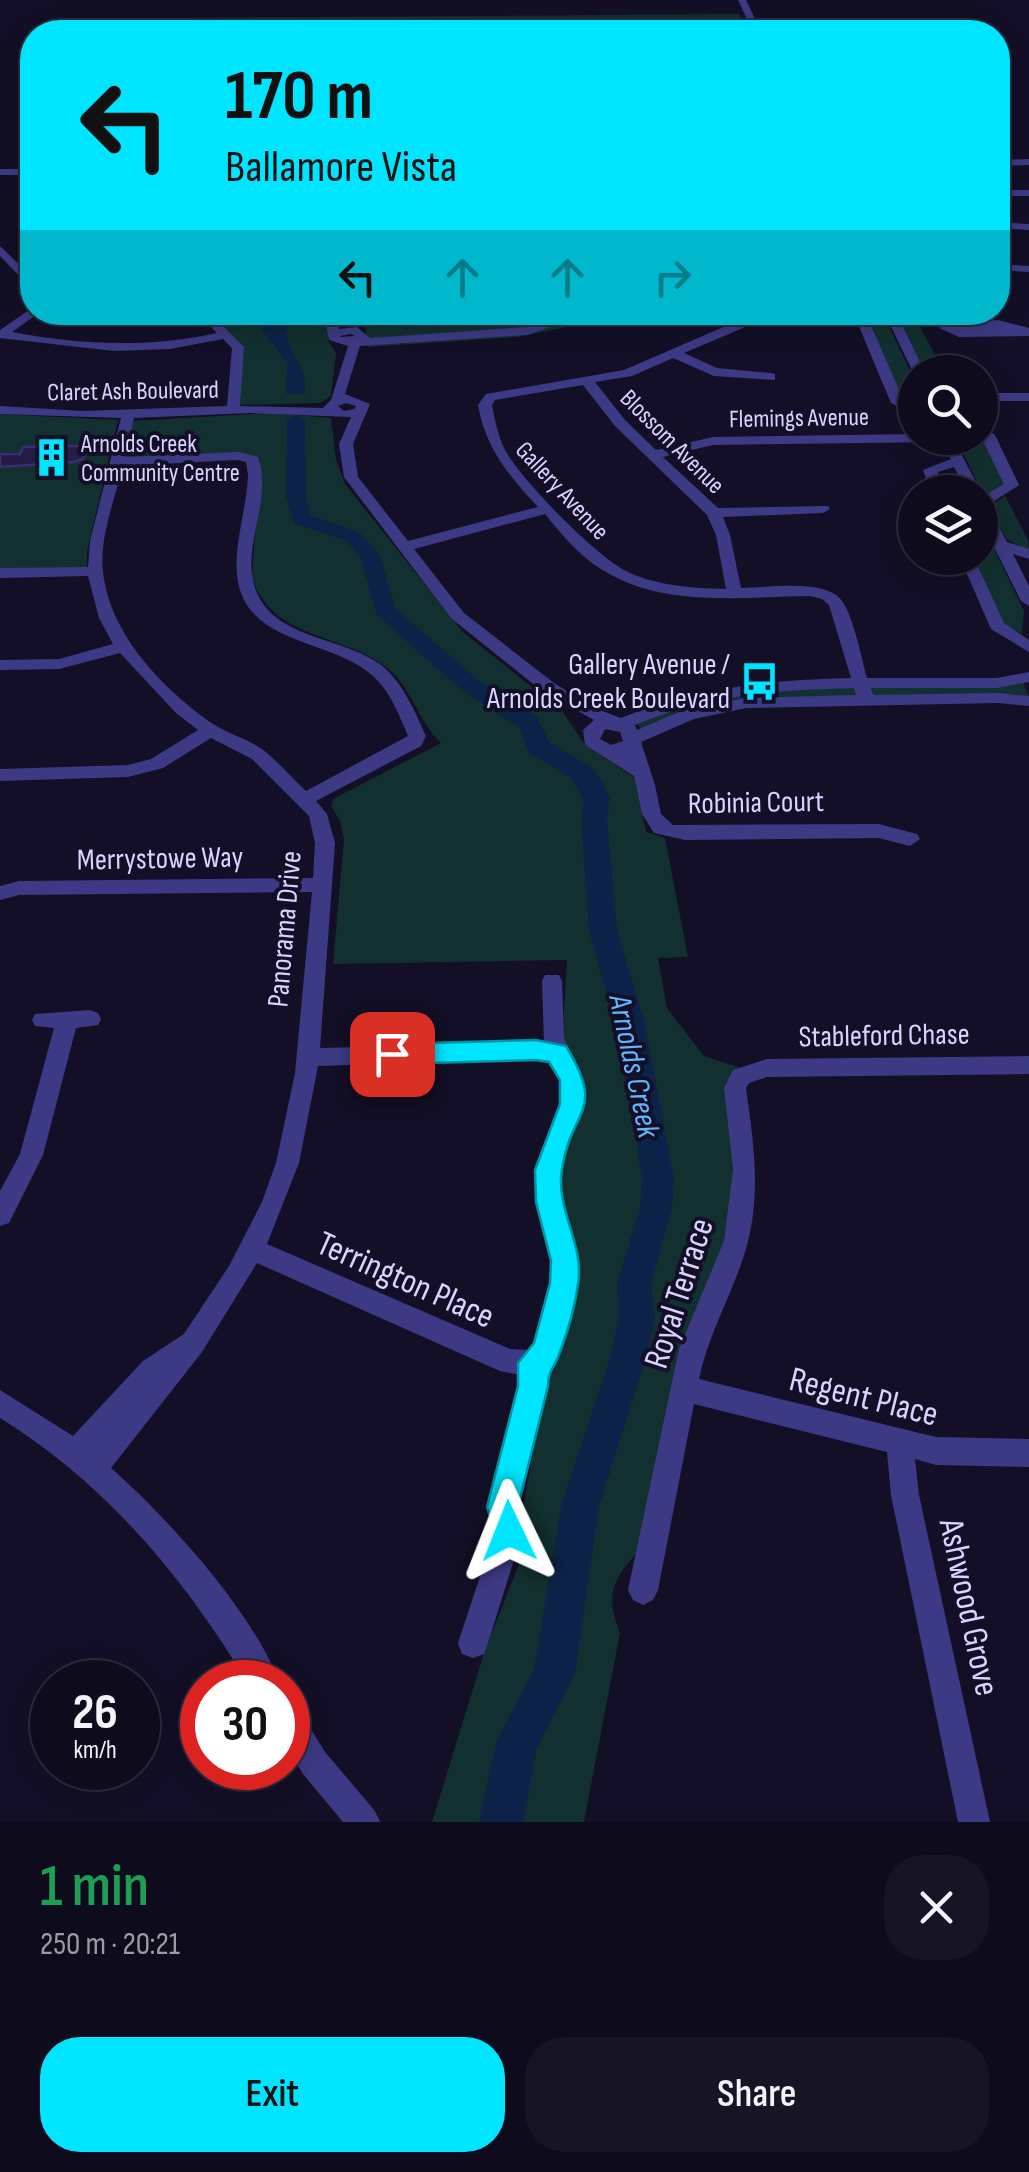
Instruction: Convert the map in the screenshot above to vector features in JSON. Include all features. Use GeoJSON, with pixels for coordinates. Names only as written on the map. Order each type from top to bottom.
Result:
{"type":"FeatureCollection","features":[{"type":"Feature","properties":{"kind":"street"},"geometry":{"type":"LineString","coordinates":[[0,248],[20,269]]}},
{"type":"Feature","properties":{"kind":"street"},"geometry":{"type":"LineString","coordinates":[[216,325],[239,352],[233,411]]}},
{"type":"Feature","properties":{"kind":"street"},"geometry":{"type":"LineString","coordinates":[[356,336],[509,325]]}},
{"type":"Feature","properties":{"kind":"street"},"geometry":{"type":"LineString","coordinates":[[335,327],[356,336],[526,331],[546,325]]}},
{"type":"Feature","properties":{"kind":"street","name":"Gallery Avenue"},"geometry":{"type":"LineString","coordinates":[[739,325],[675,354],[588,382],[506,392],[487,401],[495,450],[595,558],[648,586],[684,593],[811,591],[832,599],[864,693]]}},
{"type":"Feature","properties":{"kind":"street"},"geometry":{"type":"LineString","coordinates":[[865,325],[898,402]]}},
{"type":"Feature","properties":{"kind":"street"},"geometry":{"type":"LineString","coordinates":[[896,325],[911,355]]}},
{"type":"Feature","properties":{"kind":"street"},"geometry":{"type":"LineString","coordinates":[[985,325],[946,328],[954,333],[1029,332]]}},
{"type":"Feature","properties":{"kind":"street"},"geometry":{"type":"LineString","coordinates":[[1002,325],[1029,332]]}},
{"type":"Feature","properties":{"kind":"street"},"geometry":{"type":"LineString","coordinates":[[335,327],[359,407],[346,444]]}},
{"type":"Feature","properties":{"kind":"street"},"geometry":{"type":"LineString","coordinates":[[0,335],[72,348],[127,350],[172,348],[227,335]]}},
{"type":"Feature","properties":{"kind":"street"},"geometry":{"type":"LineString","coordinates":[[356,336],[334,407],[352,477],[466,624],[548,687],[626,732]]}},
{"type":"Feature","properties":{"kind":"street"},"geometry":{"type":"LineString","coordinates":[[675,354],[714,372],[770,377]]}},
{"type":"Feature","properties":{"kind":"street","name":"Blossom Avenue"},"geometry":{"type":"LineString","coordinates":[[588,382],[620,423],[714,514],[734,592]]}},
{"type":"Feature","properties":{"kind":"street"},"geometry":{"type":"LineString","coordinates":[[998,397],[1029,397]]}},
{"type":"Feature","properties":{"kind":"street","name":"Claret Ash Boulevard"},"geometry":{"type":"LineString","coordinates":[[0,410],[66,416],[359,407]]}},
{"type":"Feature","properties":{"kind":"street","name":"Panorama Drive"},"geometry":{"type":"LineString","coordinates":[[83,1463],[172,1374],[252,1249],[290,1156],[306,1056],[322,884],[324,826],[318,814],[258,755],[210,730],[161,690],[123,647],[107,618],[95,572],[98,541],[128,415]]}},
{"type":"Feature","properties":{"kind":"street","name":"Flemings Avenue"},"geometry":{"type":"LineString","coordinates":[[654,455],[713,440],[898,438]]}},
{"type":"Feature","properties":{"kind":"street"},"geometry":{"type":"LineString","coordinates":[[956,455],[966,475]]}},
{"type":"Feature","properties":{"kind":"street"},"geometry":{"type":"LineString","coordinates":[[997,455],[1012,485],[998,493]]}},
{"type":"Feature","properties":{"kind":"street"},"geometry":{"type":"LineString","coordinates":[[117,462],[239,456],[253,460],[245,580],[256,605],[280,627],[367,663],[395,692],[418,736],[415,742],[304,800]]}},
{"type":"Feature","properties":{"kind":"street"},"geometry":{"type":"LineString","coordinates":[[932,475],[930,470],[959,461]]}},
{"type":"Feature","properties":{"kind":"street"},"geometry":{"type":"LineString","coordinates":[[404,547],[548,509]]}},
{"type":"Feature","properties":{"kind":"street"},"geometry":{"type":"LineString","coordinates":[[714,514],[823,509]]}},
{"type":"Feature","properties":{"kind":"street"},"geometry":{"type":"LineString","coordinates":[[998,538],[1029,600]]}},
{"type":"Feature","properties":{"kind":"street"},"geometry":{"type":"LineString","coordinates":[[1002,545],[1029,554]]}},
{"type":"Feature","properties":{"kind":"street"},"geometry":{"type":"LineString","coordinates":[[0,573],[95,572]]}},
{"type":"Feature","properties":{"kind":"street"},"geometry":{"type":"LineString","coordinates":[[974,575],[997,626],[1029,647]]}},
{"type":"Feature","properties":{"kind":"street"},"geometry":{"type":"LineString","coordinates":[[0,665],[59,664],[123,647]]}},
{"type":"Feature","properties":{"kind":"street"},"geometry":{"type":"LineString","coordinates":[[590,736],[596,726],[626,732],[716,708],[766,701],[1028,680]]}},
{"type":"Feature","properties":{"kind":"street"},"geometry":{"type":"LineString","coordinates":[[548,687],[579,718],[595,745],[643,774]]}},
{"type":"Feature","properties":{"kind":"street"},"geometry":{"type":"LineString","coordinates":[[864,693],[1029,702]]}},
{"type":"Feature","properties":{"kind":"street"},"geometry":{"type":"LineString","coordinates":[[0,775],[128,771],[157,764],[210,730]]}},
{"type":"Feature","properties":{"kind":"street"},"geometry":{"type":"LineString","coordinates":[[608,750],[622,750],[626,732]]}},
{"type":"Feature","properties":{"kind":"street","name":"Robinia Court"},"geometry":{"type":"LineString","coordinates":[[626,732],[643,774],[652,820],[674,833],[879,831],[910,839]]}},
{"type":"Feature","properties":{"kind":"street","name":"Merrystowe Way"},"geometry":{"type":"LineString","coordinates":[[0,893],[19,888],[322,884]]}},
{"type":"Feature","properties":{"kind":"street"},"geometry":{"type":"LineString","coordinates":[[472,1643],[508,1539],[502,1507],[533,1386],[533,1363],[546,1351],[564,1283],[565,1261],[549,1202],[548,1170],[572,1104],[572,1079],[557,1053],[550,1009],[552,981]]}},
{"type":"Feature","properties":{"kind":"street"},"geometry":{"type":"LineString","coordinates":[[0,1215],[31,1156],[67,1020]]}},
{"type":"Feature","properties":{"kind":"street"},"geometry":{"type":"LineString","coordinates":[[306,1056],[536,1050],[557,1053]]}},
{"type":"Feature","properties":{"kind":"street","name":"Stableford Chase"},"geometry":{"type":"LineString","coordinates":[[741,1076],[767,1068],[1029,1066]]}},
{"type":"Feature","properties":{"kind":"street","name":"Royal Terrace"},"geometry":{"type":"LineString","coordinates":[[643,1590],[692,1349],[736,1241],[745,1169],[735,1088],[741,1076]]}},
{"type":"Feature","properties":{"kind":"street","name":"Terrington Place"},"geometry":{"type":"LineString","coordinates":[[252,1249],[509,1362],[533,1363]]}},
{"type":"Feature","properties":{"kind":"street","name":"Regent Place"},"geometry":{"type":"LineString","coordinates":[[684,1388],[900,1444],[964,1454],[1029,1453]]}},
{"type":"Feature","properties":{"kind":"street"},"geometry":{"type":"LineString","coordinates":[[0,1402],[123,1498],[211,1598],[250,1660]]}},
{"type":"Feature","properties":{"kind":"street","name":"Ashwood Grove"},"geometry":{"type":"LineString","coordinates":[[900,1444],[906,1495],[974,1822]]}},
{"type":"Feature","properties":{"kind":"street"},"geometry":{"type":"LineString","coordinates":[[310,1756],[364,1822]]}},
{"type":"Feature","properties":{"kind":"street","name":"Ashwood Grove"},"geometry":{"type":"LineString","coordinates":[[962,1822],[966,1787]]}},
{"type":"Feature","properties":{"kind":"green space"},"geometry":{"type":"Polygon","coordinates":[[[739,14],[742,20],[182,20],[739,14]]]}},
{"type":"Feature","properties":{"kind":"green space"},"geometry":{"type":"Polygon","coordinates":[[[216,325],[327,325],[328,340],[336,353],[331,396],[320,403],[240,405],[243,352],[216,325]]]}},
{"type":"Feature","properties":{"kind":"green space"},"geometry":{"type":"Polygon","coordinates":[[[569,325],[517,337],[368,347],[365,327],[569,325]]]}},
{"type":"Feature","properties":{"kind":"green space"},"geometry":{"type":"Polygon","coordinates":[[[867,325],[889,325],[902,355],[898,355],[898,394],[867,325]]]}},
{"type":"Feature","properties":{"kind":"green space"},"geometry":{"type":"Polygon","coordinates":[[[903,325],[919,325],[935,355],[917,355],[903,325]]]}},
{"type":"Feature","properties":{"kind":"green space"},"geometry":{"type":"Polygon","coordinates":[[[268,413],[331,418],[336,460],[345,484],[463,632],[563,712],[585,745],[634,777],[646,832],[665,838],[688,957],[658,958],[667,1008],[704,1056],[741,1068],[736,1220],[636,1554],[613,1591],[613,1610],[620,1633],[584,1822],[432,1822],[484,1653],[522,1556],[520,1525],[545,1383],[568,1309],[556,1203],[561,1160],[585,1098],[578,1063],[562,1044],[567,960],[333,964],[344,839],[331,806],[333,799],[441,743],[403,685],[387,668],[369,656],[292,624],[262,598],[252,577],[260,460],[241,454],[123,459],[132,421],[268,413]]]}},
{"type":"Feature","properties":{"kind":"green space"},"geometry":{"type":"Polygon","coordinates":[[[0,414],[118,420],[87,551],[87,567],[0,569],[0,414]]]}},
{"type":"Feature","properties":{"kind":"green space"},"geometry":{"type":"Polygon","coordinates":[[[964,455],[990,455],[1005,484],[998,488],[998,475],[974,475],[964,455]]]}},
{"type":"Feature","properties":{"kind":"green space"},"geometry":{"type":"Polygon","coordinates":[[[1005,496],[1028,540],[1029,550],[1007,540],[998,524],[998,501],[1005,496]]]}},
{"type":"Feature","properties":{"kind":"green space"},"geometry":{"type":"Polygon","coordinates":[[[998,557],[1024,611],[1022,634],[1000,622],[979,575],[998,575],[998,557]]]}},
{"type":"Feature","properties":{"kind":"green space"},"geometry":{"type":"Polygon","coordinates":[[[1023,682],[1029,697],[1015,694],[741,700],[648,735],[634,722],[708,701],[765,691],[1023,682]]]}},
{"type":"Feature","properties":{"kind":"water"},"geometry":{"type":"Polygon","coordinates":[[[258,325],[291,325],[286,331],[287,339],[301,367],[305,394],[286,394],[287,363],[258,325]]]}},
{"type":"Feature","properties":{"kind":"building","name":"Arnolds Creek Community Centre"},"geometry":{"type":"Polygon","coordinates":[[[88,446],[83,459],[73,462],[0,467],[0,454],[20,454],[23,447],[88,446]]]}},
{"type":"Feature","properties":{"kind":"waterway","name":"Arnolds Creek"},"geometry":{"type":"LineString","coordinates":[[296,420],[296,497],[301,519],[353,537],[370,555],[385,610],[471,686],[529,723],[537,736],[537,746],[580,772],[591,784],[597,800],[594,819],[603,930],[630,1025],[658,1178],[656,1207],[634,1284],[637,1316],[629,1355],[580,1506],[554,1674],[517,1743],[501,1822]]}},
{"type":"Feature","properties":{"kind":"place","name":"Arnolds Creek Community Centre"},"geometry":{"type":"Point","coordinates":[51,457]}},
{"type":"Feature","properties":{"kind":"place","name":"Gallery Avenue / Arnolds Creek Boulevard"},"geometry":{"type":"Point","coordinates":[760,681]}},
{"type":"Feature","properties":{"kind":"route"},"geometry":{"type":"LineString","coordinates":[[392,1054],[536,1050],[557,1053],[572,1079],[572,1104],[548,1170],[549,1202],[565,1261],[564,1283],[546,1351],[533,1363],[533,1386],[502,1507],[509,1531]]}}]}
